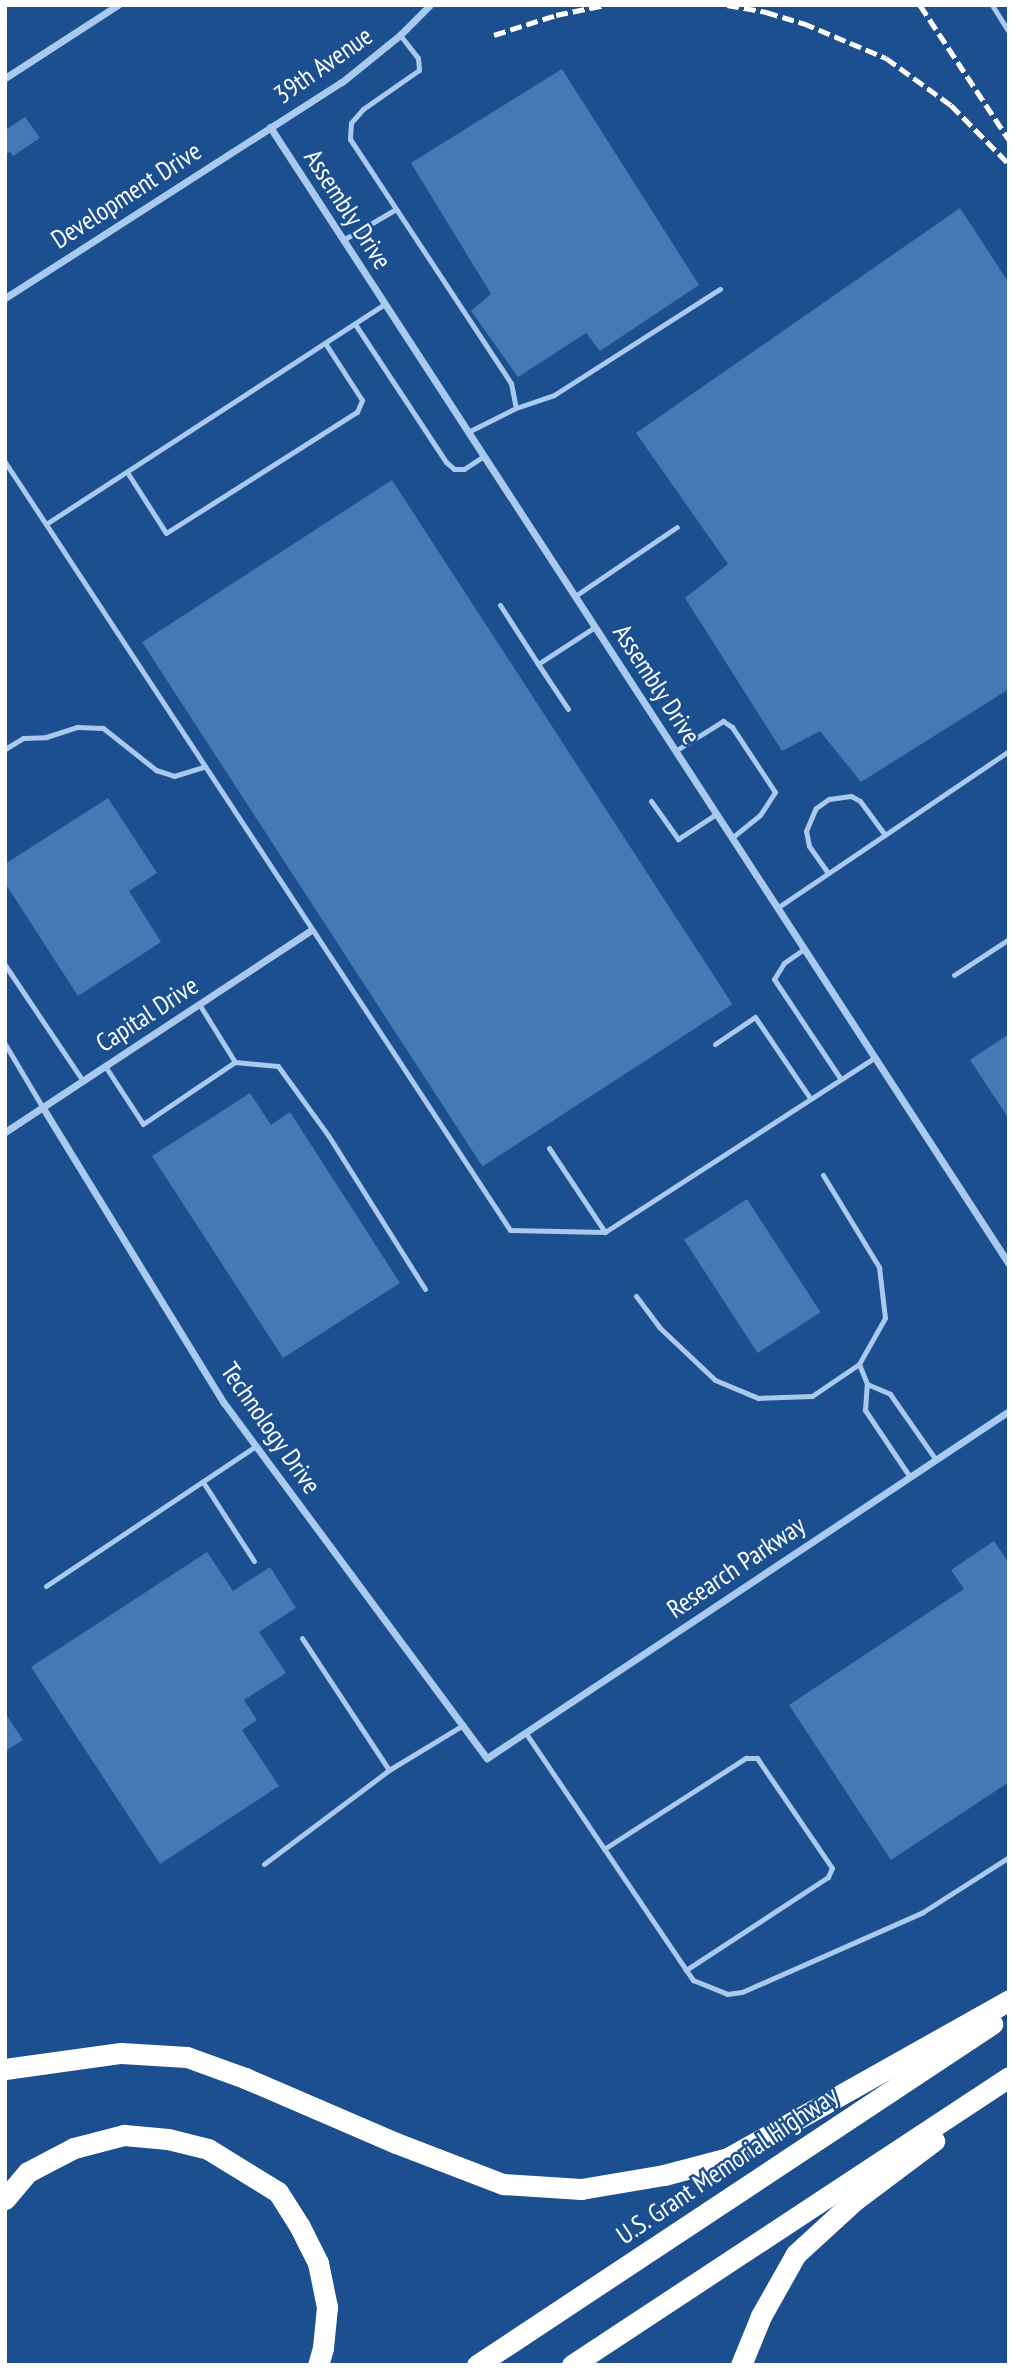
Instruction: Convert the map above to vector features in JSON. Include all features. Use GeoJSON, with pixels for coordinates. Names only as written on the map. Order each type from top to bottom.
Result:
{"type":"FeatureCollection","features":[{"type":"Feature","properties":{"kind":"highway"},"geometry":{"type":"LineString","coordinates":[[5,2068],[121,2053],[187,2057],[503,2184],[581,2189],[664,2175],[728,2158],[1009,2000]]}},
{"type":"Feature","properties":{"kind":"highway","name":"U.S. Grant Memorial Highway"},"geometry":{"type":"LineString","coordinates":[[477,2365],[1009,2013]]}},
{"type":"Feature","properties":{"kind":"highway"},"geometry":{"type":"LineString","coordinates":[[572,2365],[1009,2077]]}},
{"type":"Feature","properties":{"kind":"highway"},"geometry":{"type":"LineString","coordinates":[[741,2365],[761,2316],[796,2254],[855,2200],[1009,2086]]}},
{"type":"Feature","properties":{"kind":"highway"},"geometry":{"type":"LineString","coordinates":[[5,2199],[28,2172],[74,2148],[124,2135],[168,2139],[208,2149],[278,2192],[300,2227],[318,2263],[327,2307],[323,2348],[318,2365]]}},
{"type":"Feature","properties":{"kind":"street"},"geometry":{"type":"LineString","coordinates":[[5,78],[104,9],[118,5]]}},
{"type":"Feature","properties":{"kind":"street","name":"39th Avenue"},"geometry":{"type":"LineString","coordinates":[[270,127],[342,82],[400,35],[430,5]]}},
{"type":"Feature","properties":{"kind":"street","name":"Assembly Drive"},"geometry":{"type":"LineString","coordinates":[[270,127],[1009,1264]]}},
{"type":"Feature","properties":{"kind":"street","name":"Development Drive"},"geometry":{"type":"LineString","coordinates":[[5,298],[270,127]]}},
{"type":"Feature","properties":{"kind":"street","name":"Capital Drive"},"geometry":{"type":"LineString","coordinates":[[5,1132],[311,930]]}},
{"type":"Feature","properties":{"kind":"street","name":"Technology Drive"},"geometry":{"type":"LineString","coordinates":[[43,1108],[223,1403],[487,1758]]}},
{"type":"Feature","properties":{"kind":"street","name":"Research Parkway"},"geometry":{"type":"LineString","coordinates":[[487,1758],[1009,1411]]}},
{"type":"Feature","properties":{"kind":"lane"},"geometry":{"type":"LineString","coordinates":[[992,5],[1009,32]]}},
{"type":"Feature","properties":{"kind":"lane"},"geometry":{"type":"LineString","coordinates":[[400,35],[418,58],[419,70],[363,109],[351,123],[349,132],[358,154],[511,383],[516,408]]}},
{"type":"Feature","properties":{"kind":"lane"},"geometry":{"type":"LineString","coordinates":[[343,240],[396,209]]}},
{"type":"Feature","properties":{"kind":"lane"},"geometry":{"type":"LineString","coordinates":[[468,432],[516,408],[554,395],[720,289]]}},
{"type":"Feature","properties":{"kind":"lane"},"geometry":{"type":"LineString","coordinates":[[46,524],[385,304]]}},
{"type":"Feature","properties":{"kind":"lane"},"geometry":{"type":"LineString","coordinates":[[355,324],[446,462],[454,469],[464,469],[484,456]]}},
{"type":"Feature","properties":{"kind":"lane"},"geometry":{"type":"LineString","coordinates":[[127,472],[166,533],[356,412],[362,400],[325,343]]}},
{"type":"Feature","properties":{"kind":"lane"},"geometry":{"type":"LineString","coordinates":[[5,461],[510,1230],[605,1232],[875,1057]]}},
{"type":"Feature","properties":{"kind":"lane"},"geometry":{"type":"LineString","coordinates":[[575,596],[677,527]]}},
{"type":"Feature","properties":{"kind":"lane"},"geometry":{"type":"LineString","coordinates":[[499,605],[568,709]]}},
{"type":"Feature","properties":{"kind":"lane"},"geometry":{"type":"LineString","coordinates":[[538,664],[595,627]]}},
{"type":"Feature","properties":{"kind":"lane"},"geometry":{"type":"LineString","coordinates":[[675,751],[723,721],[732,727],[775,792],[760,815],[732,838]]}},
{"type":"Feature","properties":{"kind":"lane"},"geometry":{"type":"LineString","coordinates":[[5,749],[23,738],[46,737],[77,727],[103,729],[156,770],[174,776],[204,767]]}},
{"type":"Feature","properties":{"kind":"lane"},"geometry":{"type":"LineString","coordinates":[[777,908],[1009,751]]}},
{"type":"Feature","properties":{"kind":"lane"},"geometry":{"type":"LineString","coordinates":[[828,873],[809,846],[806,831],[816,807],[829,799],[851,796],[860,802],[886,835]]}},
{"type":"Feature","properties":{"kind":"lane"},"geometry":{"type":"LineString","coordinates":[[651,802],[678,839],[716,814]]}},
{"type":"Feature","properties":{"kind":"lane"},"geometry":{"type":"LineString","coordinates":[[954,975],[1009,939]]}},
{"type":"Feature","properties":{"kind":"lane"},"geometry":{"type":"LineString","coordinates":[[804,949],[784,963],[774,979],[840,1078]]}},
{"type":"Feature","properties":{"kind":"lane"},"geometry":{"type":"LineString","coordinates":[[5,965],[83,1081]]}},
{"type":"Feature","properties":{"kind":"lane"},"geometry":{"type":"LineString","coordinates":[[199,1004],[234,1062]]}},
{"type":"Feature","properties":{"kind":"lane"},"geometry":{"type":"LineString","coordinates":[[715,1044],[755,1017],[810,1098]]}},
{"type":"Feature","properties":{"kind":"lane"},"geometry":{"type":"LineString","coordinates":[[5,1044],[43,1108]]}},
{"type":"Feature","properties":{"kind":"lane"},"geometry":{"type":"LineString","coordinates":[[106,1066],[143,1125],[234,1062],[278,1066],[328,1135],[425,1289]]}},
{"type":"Feature","properties":{"kind":"lane"},"geometry":{"type":"LineString","coordinates":[[549,1148],[605,1232]]}},
{"type":"Feature","properties":{"kind":"lane"},"geometry":{"type":"LineString","coordinates":[[636,1296],[659,1327],[715,1380],[758,1398],[812,1396],[859,1364],[885,1318],[879,1267],[823,1175]]}},
{"type":"Feature","properties":{"kind":"lane"},"geometry":{"type":"LineString","coordinates":[[859,1364],[867,1384],[865,1410],[909,1477]]}},
{"type":"Feature","properties":{"kind":"lane"},"geometry":{"type":"LineString","coordinates":[[867,1384],[890,1394],[936,1460]]}},
{"type":"Feature","properties":{"kind":"lane"},"geometry":{"type":"LineString","coordinates":[[46,1586],[256,1447]]}},
{"type":"Feature","properties":{"kind":"lane"},"geometry":{"type":"LineString","coordinates":[[203,1482],[254,1561]]}},
{"type":"Feature","properties":{"kind":"lane"},"geometry":{"type":"LineString","coordinates":[[302,1638],[389,1770]]}},
{"type":"Feature","properties":{"kind":"lane"},"geometry":{"type":"LineString","coordinates":[[264,1864],[389,1770],[463,1725]]}},
{"type":"Feature","properties":{"kind":"lane"},"geometry":{"type":"LineString","coordinates":[[525,1732],[693,1980],[727,1994],[742,1992],[923,1913],[1009,1857]]}},
{"type":"Feature","properties":{"kind":"lane"},"geometry":{"type":"LineString","coordinates":[[604,1849],[746,1758],[757,1758],[832,1868],[828,1877],[686,1970]]}},
{"type":"Feature","properties":{"kind":"building"},"geometry":{"type":"Polygon","coordinates":[[[562,69],[699,285],[600,351],[586,333],[518,377],[471,311],[491,294],[411,163],[562,69]]]}},
{"type":"Feature","properties":{"kind":"building"},"geometry":{"type":"Polygon","coordinates":[[[25,117],[40,138],[13,156],[10,152],[5,155],[5,130],[25,117]]]}},
{"type":"Feature","properties":{"kind":"building"},"geometry":{"type":"Polygon","coordinates":[[[960,208],[1009,283],[1009,689],[861,782],[820,731],[782,751],[685,598],[728,564],[636,433],[960,208]]]}},
{"type":"Feature","properties":{"kind":"building"},"geometry":{"type":"Polygon","coordinates":[[[392,480],[732,1004],[482,1166],[142,642],[392,480]]]}},
{"type":"Feature","properties":{"kind":"building"},"geometry":{"type":"Polygon","coordinates":[[[108,798],[157,873],[129,891],[161,942],[78,996],[5,883],[5,864],[108,798]]]}},
{"type":"Feature","properties":{"kind":"building"},"geometry":{"type":"Polygon","coordinates":[[[1009,1034],[1009,1119],[970,1060],[1009,1034]]]}},
{"type":"Feature","properties":{"kind":"building"},"geometry":{"type":"Polygon","coordinates":[[[250,1093],[271,1125],[290,1112],[400,1283],[283,1358],[152,1156],[250,1093]]]}},
{"type":"Feature","properties":{"kind":"building"},"geometry":{"type":"Polygon","coordinates":[[[747,1199],[821,1312],[758,1353],[684,1240],[747,1199]]]}},
{"type":"Feature","properties":{"kind":"building"},"geometry":{"type":"Polygon","coordinates":[[[994,1541],[1009,1563],[1009,1782],[891,1860],[789,1705],[964,1589],[951,1570],[994,1541]]]}},
{"type":"Feature","properties":{"kind":"building"},"geometry":{"type":"Polygon","coordinates":[[[207,1552],[233,1591],[270,1567],[296,1608],[259,1632],[286,1673],[244,1700],[257,1720],[242,1730],[279,1786],[160,1864],[31,1667],[207,1552]]]}},
{"type":"Feature","properties":{"kind":"building"},"geometry":{"type":"Polygon","coordinates":[[[5,1713],[23,1740],[5,1751],[5,1713]]]}},
{"type":"Feature","properties":{"kind":"railway"},"geometry":{"type":"LineString","coordinates":[[494,35],[556,15],[605,5]]}},
{"type":"Feature","properties":{"kind":"railway"},"geometry":{"type":"LineString","coordinates":[[727,5],[766,12],[803,23],[886,58],[951,105],[1009,164]]}},
{"type":"Feature","properties":{"kind":"railway"},"geometry":{"type":"LineString","coordinates":[[920,5],[1009,140]]}}]}
